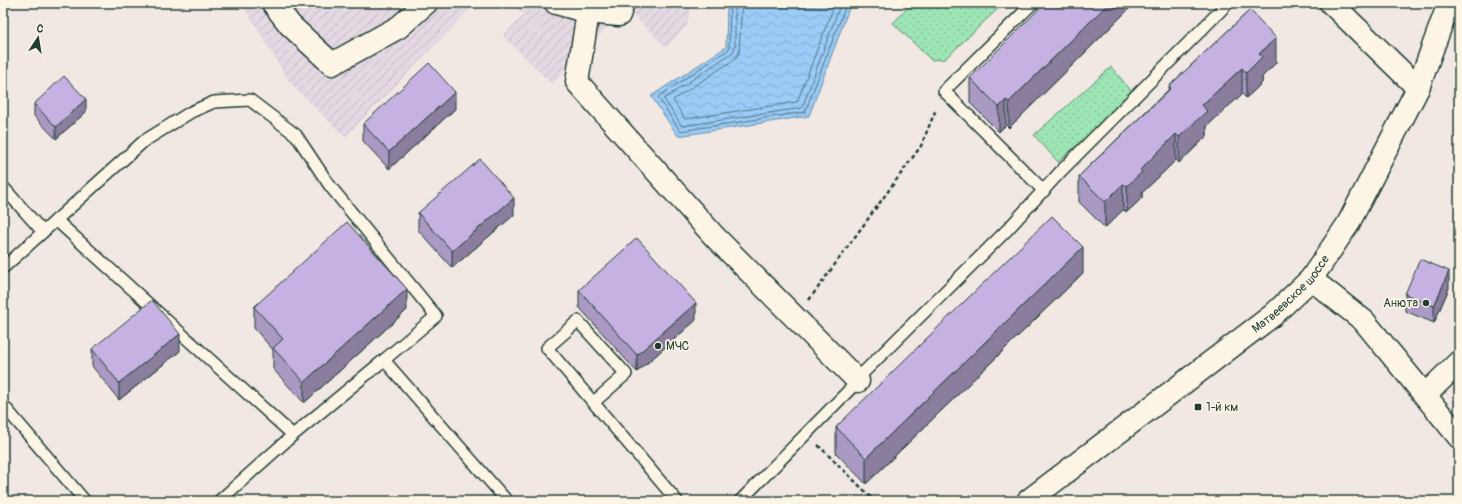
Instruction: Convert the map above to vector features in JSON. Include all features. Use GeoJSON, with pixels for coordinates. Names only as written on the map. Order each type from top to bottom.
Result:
{"type":"FeatureCollection","features":[{"type":"Feature","properties":{"kind":"street"},"geometry":{"type":"LineString","coordinates":[[273,3],[290,25],[332,64],[399,27],[426,3]]}},
{"type":"Feature","properties":{"kind":"street"},"geometry":{"type":"LineString","coordinates":[[556,3],[620,15],[623,3]]}},
{"type":"Feature","properties":{"kind":"street"},"geometry":{"type":"LineString","coordinates":[[1331,3],[1418,88]]}},
{"type":"Feature","properties":{"kind":"street","name":"Матвеевское шоссе"},"geometry":{"type":"LineString","coordinates":[[1028,501],[1273,315],[1310,279],[1348,224],[1418,88],[1449,3]]}},
{"type":"Feature","properties":{"kind":"street"},"geometry":{"type":"LineString","coordinates":[[584,8],[577,82],[714,236],[858,381]]}},
{"type":"Feature","properties":{"kind":"street"},"geometry":{"type":"LineString","coordinates":[[1310,279],[1364,322],[1459,437]]}},
{"type":"Feature","properties":{"kind":"street"},"geometry":{"type":"LineString","coordinates":[[1425,395],[1459,362]]}},
{"type":"Feature","properties":{"kind":"lane"},"geometry":{"type":"LineString","coordinates":[[1033,3],[944,91],[1044,191]]}},
{"type":"Feature","properties":{"kind":"lane"},"geometry":{"type":"LineString","coordinates":[[740,501],[858,381],[863,373],[1228,3]]}},
{"type":"Feature","properties":{"kind":"lane"},"geometry":{"type":"LineString","coordinates":[[3,268],[144,141],[191,112],[214,102],[250,100],[296,135],[330,186],[436,316],[293,435],[219,501]]}},
{"type":"Feature","properties":{"kind":"lane"},"geometry":{"type":"LineString","coordinates":[[3,187],[43,232]]}},
{"type":"Feature","properties":{"kind":"lane"},"geometry":{"type":"LineString","coordinates":[[56,220],[293,435]]}},
{"type":"Feature","properties":{"kind":"lane"},"geometry":{"type":"LineString","coordinates":[[594,402],[626,374],[578,321],[547,348],[677,501]]}},
{"type":"Feature","properties":{"kind":"lane"},"geometry":{"type":"LineString","coordinates":[[384,360],[508,501]]}},
{"type":"Feature","properties":{"kind":"lane"},"geometry":{"type":"LineString","coordinates":[[3,405],[85,501]]}},
{"type":"Feature","properties":{"kind":"path"},"geometry":{"type":"LineString","coordinates":[[796,318],[921,146],[944,91]]}},
{"type":"Feature","properties":{"kind":"path"},"geometry":{"type":"LineString","coordinates":[[806,434],[875,501]]}},
{"type":"Feature","properties":{"kind":"shaded area"},"geometry":{"type":"Polygon","coordinates":[[[242,3],[476,3],[345,137],[290,83],[242,3]]]}},
{"type":"Feature","properties":{"kind":"shaded area"},"geometry":{"type":"Polygon","coordinates":[[[512,3],[692,3],[687,25],[666,47],[626,8],[552,84],[503,36],[524,15],[512,3]]]}},
{"type":"Feature","properties":{"kind":"green space"},"geometry":{"type":"Polygon","coordinates":[[[912,3],[1004,3],[945,59],[931,60],[893,23],[912,3]]]}},
{"type":"Feature","properties":{"kind":"green space"},"geometry":{"type":"Polygon","coordinates":[[[1111,67],[1135,95],[1058,162],[1034,135],[1111,67]]]}},
{"type":"Feature","properties":{"kind":"water"},"geometry":{"type":"Polygon","coordinates":[[[727,3],[851,3],[809,116],[678,136],[651,96],[726,47],[727,3]]]}},
{"type":"Feature","properties":{"kind":"building"},"geometry":{"type":"Polygon","coordinates":[[[1045,3],[1109,3],[1009,102],[1006,100],[999,107],[970,78],[1045,3]]]}},
{"type":"Feature","properties":{"kind":"building"},"geometry":{"type":"Polygon","coordinates":[[[1250,10],[1276,38],[1259,54],[1262,57],[1246,73],[1242,68],[1202,105],[1207,111],[1179,137],[1176,134],[1140,170],[1142,172],[1127,186],[1123,184],[1105,202],[1079,176],[1171,88],[1169,86],[1250,10]]]}},
{"type":"Feature","properties":{"kind":"building"},"geometry":{"type":"Polygon","coordinates":[[[429,63],[455,92],[389,152],[363,124],[429,63]]]}},
{"type":"Feature","properties":{"kind":"building"},"geometry":{"type":"Polygon","coordinates":[[[64,76],[86,99],[56,127],[34,104],[64,76]]]}},
{"type":"Feature","properties":{"kind":"building"},"geometry":{"type":"Polygon","coordinates":[[[480,159],[514,198],[452,251],[418,213],[480,159]]]}},
{"type":"Feature","properties":{"kind":"building"},"geometry":{"type":"Polygon","coordinates":[[[1052,216],[1083,247],[866,458],[836,427],[1052,216]]]}},
{"type":"Feature","properties":{"kind":"building"},"geometry":{"type":"Polygon","coordinates":[[[347,222],[407,289],[304,382],[273,348],[283,339],[254,307],[347,222]]]}},
{"type":"Feature","properties":{"kind":"building"},"geometry":{"type":"Polygon","coordinates":[[[637,238],[696,303],[637,355],[579,290],[637,238]]]}},
{"type":"Feature","properties":{"kind":"building"},"geometry":{"type":"Polygon","coordinates":[[[1420,259],[1449,271],[1434,306],[1405,294],[1420,259]]]}},
{"type":"Feature","properties":{"kind":"building"},"geometry":{"type":"Polygon","coordinates":[[[152,300],[180,334],[119,383],[92,349],[152,300]]]}},
{"type":"Feature","properties":{"kind":"place","name":"Анюта"},"geometry":{"type":"Point","coordinates":[1426,303]}},
{"type":"Feature","properties":{"kind":"place","name":"МЧС"},"geometry":{"type":"Point","coordinates":[658,346]}},
{"type":"Feature","properties":{"kind":"place","name":"1-й км"},"geometry":{"type":"Point","coordinates":[1198,407]}}]}
